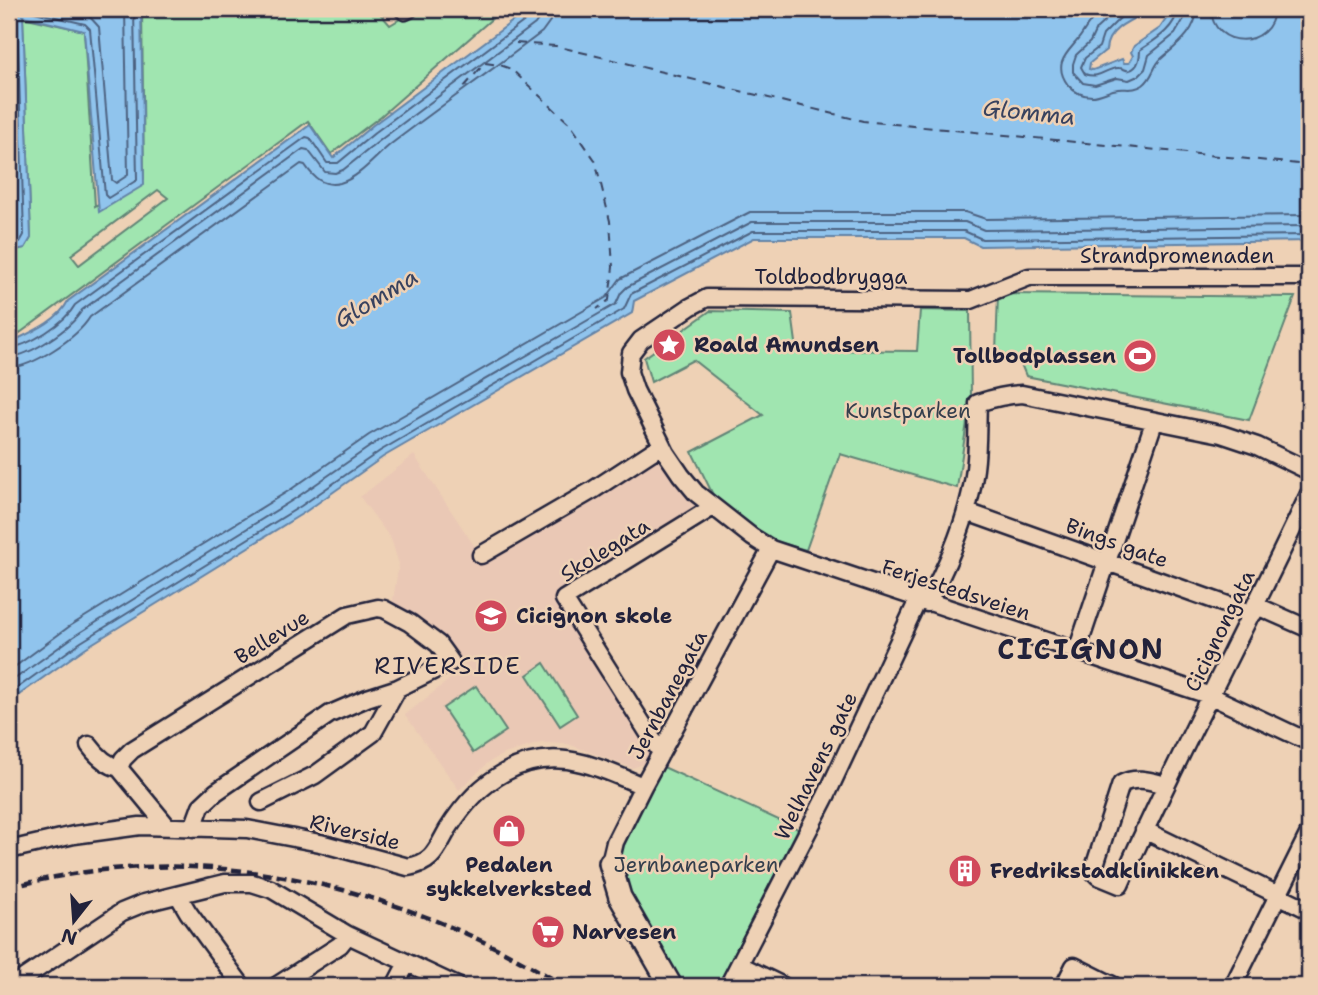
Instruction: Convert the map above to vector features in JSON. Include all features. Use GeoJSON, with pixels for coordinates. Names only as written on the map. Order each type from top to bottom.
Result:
{"type":"FeatureCollection","features":[{"type":"Feature","properties":{"kind":"street","name":"Strandpromenaden"},"geometry":{"type":"LineString","coordinates":[[1045,277],[1309,277]]}},
{"type":"Feature","properties":{"kind":"street","name":"Toldbodbrygga"},"geometry":{"type":"LineString","coordinates":[[631,353],[641,340],[707,298],[971,300],[1018,280],[1045,277]]}},
{"type":"Feature","properties":{"kind":"street","name":"Ferjestedsveien"},"geometry":{"type":"LineString","coordinates":[[631,353],[629,372],[635,390],[662,445],[696,493],[771,549],[1211,696],[1309,742]]}},
{"type":"Feature","properties":{"kind":"street","name":"Welhavens gate"},"geometry":{"type":"LineString","coordinates":[[728,986],[922,601],[941,576],[967,512],[975,469],[978,403],[1003,395],[1021,394],[1154,422]]}},
{"type":"Feature","properties":{"kind":"street"},"geometry":{"type":"LineString","coordinates":[[1077,651],[1154,422],[1233,438],[1257,446],[1309,471]]}},
{"type":"Feature","properties":{"kind":"street"},"geometry":{"type":"LineString","coordinates":[[481,555],[593,490],[662,445]]}},
{"type":"Feature","properties":{"kind":"street","name":"Cicignongata"},"geometry":{"type":"LineString","coordinates":[[1167,785],[1145,779],[1130,779],[1121,784],[1093,871],[1098,876],[1120,885],[1144,830],[1167,785],[1211,696],[1255,610],[1309,494]]}},
{"type":"Feature","properties":{"kind":"street","name":"Skolegata"},"geometry":{"type":"LineString","coordinates":[[661,753],[564,599],[713,508]]}},
{"type":"Feature","properties":{"kind":"street","name":"Bings gate"},"geometry":{"type":"LineString","coordinates":[[967,512],[1309,629]]}},
{"type":"Feature","properties":{"kind":"street","name":"Jernbanegata"},"geometry":{"type":"LineString","coordinates":[[610,863],[615,842],[643,786],[771,549]]}},
{"type":"Feature","properties":{"kind":"street","name":"Bellevue"},"geometry":{"type":"LineString","coordinates":[[119,768],[132,750],[347,615],[384,609],[411,623],[438,644],[451,662],[398,688]]}},
{"type":"Feature","properties":{"kind":"street"},"geometry":{"type":"LineString","coordinates":[[261,802],[314,775],[373,733],[398,688]]}},
{"type":"Feature","properties":{"kind":"street"},"geometry":{"type":"LineString","coordinates":[[193,828],[201,806],[216,792],[330,714],[398,688]]}},
{"type":"Feature","properties":{"kind":"street"},"geometry":{"type":"LineString","coordinates":[[89,745],[98,757],[112,767],[119,768],[167,826]]}},
{"type":"Feature","properties":{"kind":"street","name":"Riverside"},"geometry":{"type":"LineString","coordinates":[[9,850],[74,835],[140,826],[247,829],[320,843],[408,867],[429,860],[471,799],[482,787],[508,769],[546,759],[582,763],[643,786]]}},
{"type":"Feature","properties":{"kind":"street"},"geometry":{"type":"LineString","coordinates":[[1144,830],[1309,909]]}},
{"type":"Feature","properties":{"kind":"street"},"geometry":{"type":"LineString","coordinates":[[1233,986],[1309,833]]}},
{"type":"Feature","properties":{"kind":"street"},"geometry":{"type":"LineString","coordinates":[[610,863],[620,897],[671,986]]}},
{"type":"Feature","properties":{"kind":"street"},"geometry":{"type":"LineString","coordinates":[[12,986],[122,912],[144,903],[225,883],[252,883],[271,889],[348,935],[457,986]]}},
{"type":"Feature","properties":{"kind":"street"},"geometry":{"type":"LineString","coordinates":[[178,895],[242,986]]}},
{"type":"Feature","properties":{"kind":"street"},"geometry":{"type":"LineString","coordinates":[[276,986],[340,945],[348,935]]}},
{"type":"Feature","properties":{"kind":"street"},"geometry":{"type":"LineString","coordinates":[[395,986],[407,963]]}},
{"type":"Feature","properties":{"kind":"street"},"geometry":{"type":"LineString","coordinates":[[740,965],[783,986]]}},
{"type":"Feature","properties":{"kind":"street"},"geometry":{"type":"LineString","coordinates":[[1064,986],[1074,966],[1114,986]]}},
{"type":"Feature","properties":{"kind":"shaded area","name":"Cicignon skole"},"geometry":{"type":"Polygon","coordinates":[[[654,445],[701,512],[561,596],[656,750],[643,764],[632,768],[568,744],[541,743],[504,754],[489,762],[459,790],[405,715],[460,671],[448,651],[392,605],[399,564],[391,539],[360,497],[414,455],[477,550],[654,445]]]}},
{"type":"Feature","properties":{"kind":"green space"},"geometry":{"type":"Polygon","coordinates":[[[142,9],[376,9],[390,25],[417,9],[503,9],[381,116],[331,154],[308,121],[9,341],[9,250],[25,248],[31,238],[23,17],[84,31],[95,206],[144,179],[142,9]],[[158,190],[71,255],[79,265],[168,198],[158,190]]]}},
{"type":"Feature","properties":{"kind":"green space","name":"Tollbodplassen"},"geometry":{"type":"Polygon","coordinates":[[[998,294],[1295,297],[1249,420],[1026,376],[1019,359],[996,353],[998,294]]]}},
{"type":"Feature","properties":{"kind":"green space","name":"Kunstparken"},"geometry":{"type":"Polygon","coordinates":[[[920,310],[970,311],[971,396],[957,488],[840,454],[806,550],[778,542],[718,505],[692,452],[763,415],[693,360],[651,382],[644,358],[710,311],[792,313],[797,350],[917,351],[920,310]]]}},
{"type":"Feature","properties":{"kind":"green space"},"geometry":{"type":"Polygon","coordinates":[[[544,663],[577,715],[560,726],[527,675],[544,663]]]}},
{"type":"Feature","properties":{"kind":"green space"},"geometry":{"type":"Polygon","coordinates":[[[476,686],[506,731],[473,753],[443,708],[476,686]]]}},
{"type":"Feature","properties":{"kind":"green space","name":"Jernbaneparken"},"geometry":{"type":"Polygon","coordinates":[[[657,764],[798,829],[718,986],[683,986],[626,899],[615,849],[657,764]]]}},
{"type":"Feature","properties":{"kind":"water"},"geometry":{"type":"Polygon","coordinates":[[[9,9],[141,9],[144,185],[99,212],[84,31],[23,16],[31,238],[25,248],[13,251],[9,248],[9,9]]]}},
{"type":"Feature","properties":{"kind":"water","name":"Glomma"},"geometry":{"type":"Polygon","coordinates":[[[529,9],[1153,9],[1131,20],[1111,35],[1106,50],[1090,63],[1089,69],[1093,70],[1122,59],[1124,63],[1129,63],[1134,46],[1160,28],[1173,9],[1235,9],[1241,15],[1261,10],[1309,9],[1309,241],[980,246],[964,238],[754,238],[634,301],[632,313],[383,457],[305,512],[85,648],[9,702],[9,343],[50,321],[68,301],[310,125],[333,158],[529,9]]]}},
{"type":"Feature","properties":{"kind":"ferry route"},"geometry":{"type":"LineString","coordinates":[[516,43],[556,46],[863,121],[1309,165]]}},
{"type":"Feature","properties":{"kind":"ferry route"},"geometry":{"type":"LineString","coordinates":[[464,87],[485,63],[511,69],[570,124],[595,160],[610,221],[613,267],[609,300],[597,309]]}},
{"type":"Feature","properties":{"kind":"railway"},"geometry":{"type":"LineString","coordinates":[[9,888],[80,873],[152,867],[225,869],[296,879],[367,897],[435,921],[501,951],[564,986]]}},
{"type":"Feature","properties":{"kind":"place","name":"Roald Amundsen"},"geometry":{"type":"Point","coordinates":[669,345]}},
{"type":"Feature","properties":{"kind":"place","name":"Tollbodplassen"},"geometry":{"type":"Point","coordinates":[1140,356]}},
{"type":"Feature","properties":{"kind":"place","name":"Cicignon skole"},"geometry":{"type":"Point","coordinates":[491,616]}},
{"type":"Feature","properties":{"kind":"place","name":"Pedalen sykkelverksted"},"geometry":{"type":"Point","coordinates":[509,831]}},
{"type":"Feature","properties":{"kind":"place","name":"Fredrikstadklinikken"},"geometry":{"type":"Point","coordinates":[965,871]}},
{"type":"Feature","properties":{"kind":"place","name":"Narvesen"},"geometry":{"type":"Point","coordinates":[548,932]}},
{"type":"Feature","properties":{"kind":"district","name":"CICIGNON"},"geometry":{"type":"Point","coordinates":[1081,649]}},
{"type":"Feature","properties":{"kind":"district","name":"RIVERSIDE"},"geometry":{"type":"Point","coordinates":[448,666]}}]}
